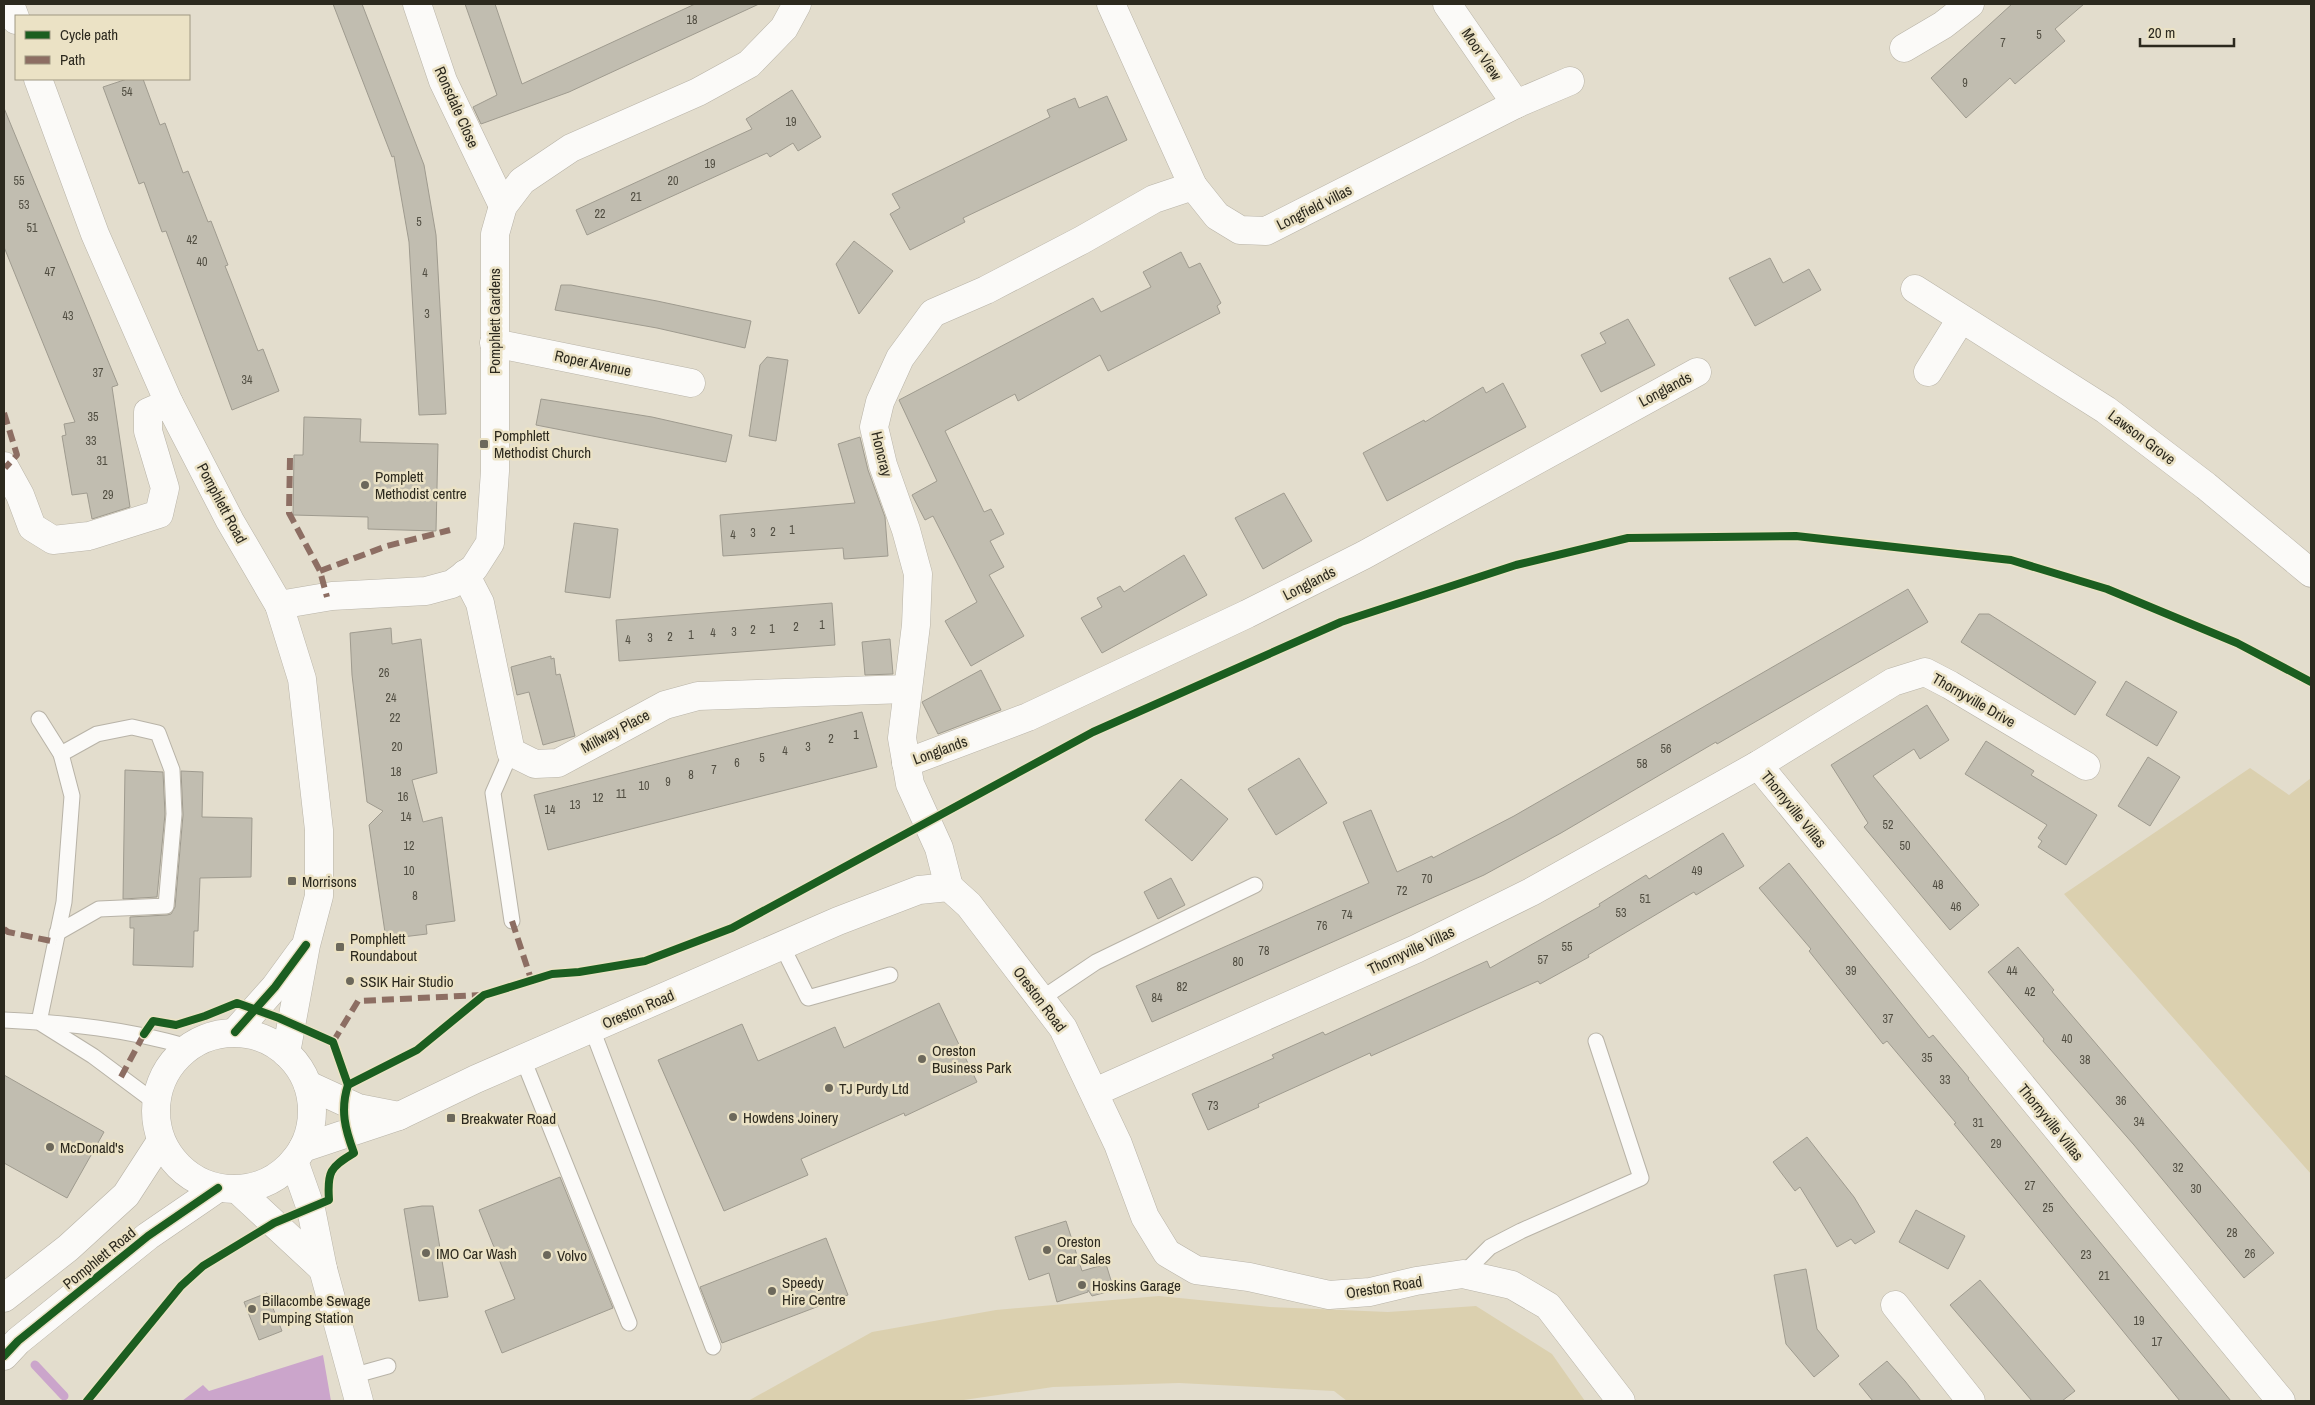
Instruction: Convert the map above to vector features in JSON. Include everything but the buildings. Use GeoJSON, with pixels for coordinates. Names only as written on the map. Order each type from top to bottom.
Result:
{"type":"FeatureCollection","features":[{"type":"Feature","properties":{"kind":"street"},"geometry":{"type":"LineString","coordinates":[[10,4],[15,17]]}},
{"type":"Feature","properties":{"kind":"street","name":"Ronsdale Close"},"geometry":{"type":"LineString","coordinates":[[418,4],[443,81],[503,206]]}},
{"type":"Feature","properties":{"kind":"street","name":"Pomphlett Gardens"},"geometry":{"type":"LineString","coordinates":[[279,605],[332,596],[426,591],[452,584],[474,568],[490,543],[495,471],[495,234],[503,206],[522,181],[571,148],[698,92],[749,64],[784,28],[796,4]]}},
{"type":"Feature","properties":{"kind":"street","name":"Longfield villas"},"geometry":{"type":"LineString","coordinates":[[1111,4],[1193,186],[1217,216],[1240,230],[1266,231],[1516,104],[1570,81]]}},
{"type":"Feature","properties":{"kind":"street","name":"Moor View"},"geometry":{"type":"LineString","coordinates":[[1447,4],[1516,104]]}},
{"type":"Feature","properties":{"kind":"street"},"geometry":{"type":"LineString","coordinates":[[1904,48],[1943,25],[1970,4]]}},
{"type":"Feature","properties":{"kind":"street","name":"Pomphlett Road"},"geometry":{"type":"LineString","coordinates":[[38,80],[95,234],[169,403],[230,521],[279,605],[302,679],[319,830],[319,896],[306,945],[286,1053]]}},
{"type":"Feature","properties":{"kind":"street","name":"Honcray"},"geometry":{"type":"LineString","coordinates":[[949,887],[939,848],[908,773],[902,738],[916,625],[918,574],[906,530],[883,466],[874,428],[880,402],[900,358],[933,313],[986,290],[1082,240],[1154,199],[1193,186]]}},
{"type":"Feature","properties":{"kind":"street","name":"Lawson Grove"},"geometry":{"type":"LineString","coordinates":[[1915,289],[2106,410],[2206,486],[2311,573]]}},
{"type":"Feature","properties":{"kind":"street"},"geometry":{"type":"LineString","coordinates":[[1928,372],[1961,318]]}},
{"type":"Feature","properties":{"kind":"street","name":"Roper Avenue"},"geometry":{"type":"LineString","coordinates":[[494,343],[691,383]]}},
{"type":"Feature","properties":{"kind":"street","name":"Longlands"},"geometry":{"type":"LineString","coordinates":[[908,773],[1247,614],[1364,555],[1697,372]]}},
{"type":"Feature","properties":{"kind":"street"},"geometry":{"type":"LineString","coordinates":[[4,466],[20,495],[32,527],[53,540],[89,536],[159,514],[165,488],[148,431],[148,412],[169,403]]}},
{"type":"Feature","properties":{"kind":"street"},"geometry":{"type":"LineString","coordinates":[[466,574],[480,603],[511,752]]}},
{"type":"Feature","properties":{"kind":"street","name":"Thornyville Drive"},"geometry":{"type":"LineString","coordinates":[[1758,765],[1893,682],[1924,672],[1950,685],[2086,766]]}},
{"type":"Feature","properties":{"kind":"street","name":"Millway Place"},"geometry":{"type":"LineString","coordinates":[[511,752],[534,764],[558,763],[665,705],[698,696],[907,689]]}},
{"type":"Feature","properties":{"kind":"street","name":"Thornyville Villas"},"geometry":{"type":"LineString","coordinates":[[1095,1092],[1416,949],[1531,892],[1758,765],[2281,1401]]}},
{"type":"Feature","properties":{"kind":"street","name":"Oreston Road"},"geometry":{"type":"LineString","coordinates":[[299,1155],[399,1116],[523,1059],[838,921],[919,890],[949,887],[969,904],[993,940],[1063,1028],[1118,1144],[1145,1216],[1167,1253],[1196,1270],[1249,1277],[1329,1295],[1370,1292],[1416,1281],[1464,1274],[1512,1285],[1548,1306],[1621,1401]]}},
{"type":"Feature","properties":{"kind":"street","name":"Pomphlett Road"},"geometry":{"type":"LineString","coordinates":[[235,1032],[274,987],[306,945]]}},
{"type":"Feature","properties":{"kind":"street"},"geometry":{"type":"LineString","coordinates":[[228,1189],[259,1185],[278,1176],[299,1155],[311,1121],[312,1107],[308,1085],[299,1068],[286,1053],[270,1042],[253,1035],[235,1032],[210,1036],[188,1047],[172,1062],[161,1082],[156,1103],[156,1123],[161,1142],[175,1163],[195,1179],[228,1189],[323,1269]]}},
{"type":"Feature","properties":{"kind":"street"},"geometry":{"type":"LineString","coordinates":[[308,1085],[358,1108],[399,1116]]}},
{"type":"Feature","properties":{"kind":"street","name":"Pomphlett Road"},"geometry":{"type":"LineString","coordinates":[[4,1298],[68,1248],[126,1195],[161,1142]]}},
{"type":"Feature","properties":{"kind":"street"},"geometry":{"type":"LineString","coordinates":[[299,1155],[323,1269],[355,1389]]}},
{"type":"Feature","properties":{"kind":"street","name":"Pomphlett Road"},"geometry":{"type":"LineString","coordinates":[[4,1356],[18,1341],[148,1236],[228,1189]]}},
{"type":"Feature","properties":{"kind":"street"},"geometry":{"type":"LineString","coordinates":[[1894,1305],[1971,1401]]}},
{"type":"Feature","properties":{"kind":"lane"},"geometry":{"type":"LineString","coordinates":[[39,719],[61,754],[72,796],[64,902],[39,1022]]}},
{"type":"Feature","properties":{"kind":"lane"},"geometry":{"type":"LineString","coordinates":[[57,933],[98,910],[166,906],[174,814],[172,770],[158,734],[132,727],[97,734],[61,754]]}},
{"type":"Feature","properties":{"kind":"lane"},"geometry":{"type":"LineString","coordinates":[[511,752],[494,793],[512,921]]}},
{"type":"Feature","properties":{"kind":"lane"},"geometry":{"type":"LineString","coordinates":[[1041,999],[1096,962],[1255,885]]}},
{"type":"Feature","properties":{"kind":"lane"},"geometry":{"type":"LineString","coordinates":[[782,946],[808,998],[890,975]]}},
{"type":"Feature","properties":{"kind":"lane"},"geometry":{"type":"LineString","coordinates":[[4,1020],[144,1034],[188,1047]]}},
{"type":"Feature","properties":{"kind":"lane"},"geometry":{"type":"LineString","coordinates":[[39,1022],[93,1056],[156,1103]]}},
{"type":"Feature","properties":{"kind":"lane"},"geometry":{"type":"LineString","coordinates":[[592,1029],[713,1347]]}},
{"type":"Feature","properties":{"kind":"lane"},"geometry":{"type":"LineString","coordinates":[[1464,1274],[1490,1248],[1521,1231],[1641,1178],[1596,1041]]}},
{"type":"Feature","properties":{"kind":"lane"},"geometry":{"type":"LineString","coordinates":[[523,1059],[629,1322]]}},
{"type":"Feature","properties":{"kind":"lane"},"geometry":{"type":"LineString","coordinates":[[355,1389],[388,1366]]}},
{"type":"Feature","properties":{"kind":"shaded area"},"geometry":{"type":"Polygon","coordinates":[[[2250,768],[2289,795],[2311,778],[2311,1174],[2064,894],[2250,768]]]}},
{"type":"Feature","properties":{"kind":"shaded area"},"geometry":{"type":"Polygon","coordinates":[[[1159,1296],[1270,1307],[1388,1312],[1476,1306],[1552,1354],[1585,1401],[1347,1401],[1334,1391],[1179,1383],[1053,1387],[957,1401],[748,1401],[872,1332],[996,1310],[1159,1296]]]}},
{"type":"Feature","properties":{"kind":"shaded area"},"geometry":{"type":"Polygon","coordinates":[[[323,1355],[331,1401],[182,1401],[203,1385],[209,1391],[323,1355]]]}},
{"type":"Feature","properties":{"kind":"waterway"},"geometry":{"type":"LineString","coordinates":[[35,1365],[64,1396]]}},
{"type":"Feature","properties":{"kind":"marked path"},"geometry":{"type":"LineString","coordinates":[[4,413],[17,455],[5,468]]}},
{"type":"Feature","properties":{"kind":"marked path"},"geometry":{"type":"LineString","coordinates":[[290,458],[289,513],[320,571],[327,597]]}},
{"type":"Feature","properties":{"kind":"marked path"},"geometry":{"type":"LineString","coordinates":[[320,571],[387,546],[450,530]]}},
{"type":"Feature","properties":{"kind":"marked path"},"geometry":{"type":"LineString","coordinates":[[512,921],[531,979]]}},
{"type":"Feature","properties":{"kind":"marked path"},"geometry":{"type":"LineString","coordinates":[[4,929],[8,932],[56,942]]}},
{"type":"Feature","properties":{"kind":"marked path"},"geometry":{"type":"LineString","coordinates":[[333,1042],[358,1001],[482,995]]}},
{"type":"Feature","properties":{"kind":"marked path"},"geometry":{"type":"LineString","coordinates":[[121,1077],[144,1034]]}},
{"type":"Feature","properties":{"kind":"cycle path"},"geometry":{"type":"LineString","coordinates":[[87,1401],[181,1286],[203,1266],[274,1223],[329,1200],[329,1183],[332,1171],[340,1162],[354,1153],[348,1136],[344,1111],[348,1085],[417,1050],[484,995],[552,974],[579,972],[645,961],[732,928],[1093,732],[1341,622],[1516,565],[1628,538],[1796,536],[2011,560],[2107,589],[2237,643],[2311,682]]}},
{"type":"Feature","properties":{"kind":"cycle path"},"geometry":{"type":"LineString","coordinates":[[235,1032],[275,987],[306,945]]}},
{"type":"Feature","properties":{"kind":"cycle path"},"geometry":{"type":"LineString","coordinates":[[144,1034],[153,1021],[176,1025],[237,1003],[279,1018],[333,1042],[348,1085]]}},
{"type":"Feature","properties":{"kind":"cycle path"},"geometry":{"type":"LineString","coordinates":[[4,1356],[18,1341],[148,1236],[218,1188]]}},
{"type":"Feature","properties":{"kind":"place","name":"Pomphlett Methodist Church"},"geometry":{"type":"Point","coordinates":[484,444]}},
{"type":"Feature","properties":{"kind":"place","name":"Pomplett Methodist centre"},"geometry":{"type":"Point","coordinates":[365,485]}},
{"type":"Feature","properties":{"kind":"place","name":"Morrisons"},"geometry":{"type":"Point","coordinates":[292,881]}},
{"type":"Feature","properties":{"kind":"place","name":"Pomphlett Roundabout"},"geometry":{"type":"Point","coordinates":[340,947]}},
{"type":"Feature","properties":{"kind":"place","name":"SSIK Hair Studio"},"geometry":{"type":"Point","coordinates":[350,981]}},
{"type":"Feature","properties":{"kind":"place","name":"Oreston Business Park"},"geometry":{"type":"Point","coordinates":[922,1059]}},
{"type":"Feature","properties":{"kind":"place","name":"TJ Purdy Ltd"},"geometry":{"type":"Point","coordinates":[829,1088]}},
{"type":"Feature","properties":{"kind":"place","name":"Howdens Joinery"},"geometry":{"type":"Point","coordinates":[733,1117]}},
{"type":"Feature","properties":{"kind":"place","name":"Breakwater Road"},"geometry":{"type":"Point","coordinates":[451,1118]}},
{"type":"Feature","properties":{"kind":"place","name":"McDonald's"},"geometry":{"type":"Point","coordinates":[50,1147]}},
{"type":"Feature","properties":{"kind":"place","name":"Oreston Car Sales"},"geometry":{"type":"Point","coordinates":[1047,1250]}},
{"type":"Feature","properties":{"kind":"place","name":"IMO Car Wash"},"geometry":{"type":"Point","coordinates":[426,1253]}},
{"type":"Feature","properties":{"kind":"place","name":"Volvo"},"geometry":{"type":"Point","coordinates":[547,1255]}},
{"type":"Feature","properties":{"kind":"place","name":"Hoskins Garage"},"geometry":{"type":"Point","coordinates":[1082,1285]}},
{"type":"Feature","properties":{"kind":"place","name":"Speedy Hire Centre"},"geometry":{"type":"Point","coordinates":[772,1291]}},
{"type":"Feature","properties":{"kind":"place","name":"Billacombe Sewage Pumping Station"},"geometry":{"type":"Point","coordinates":[252,1309]}}]}
